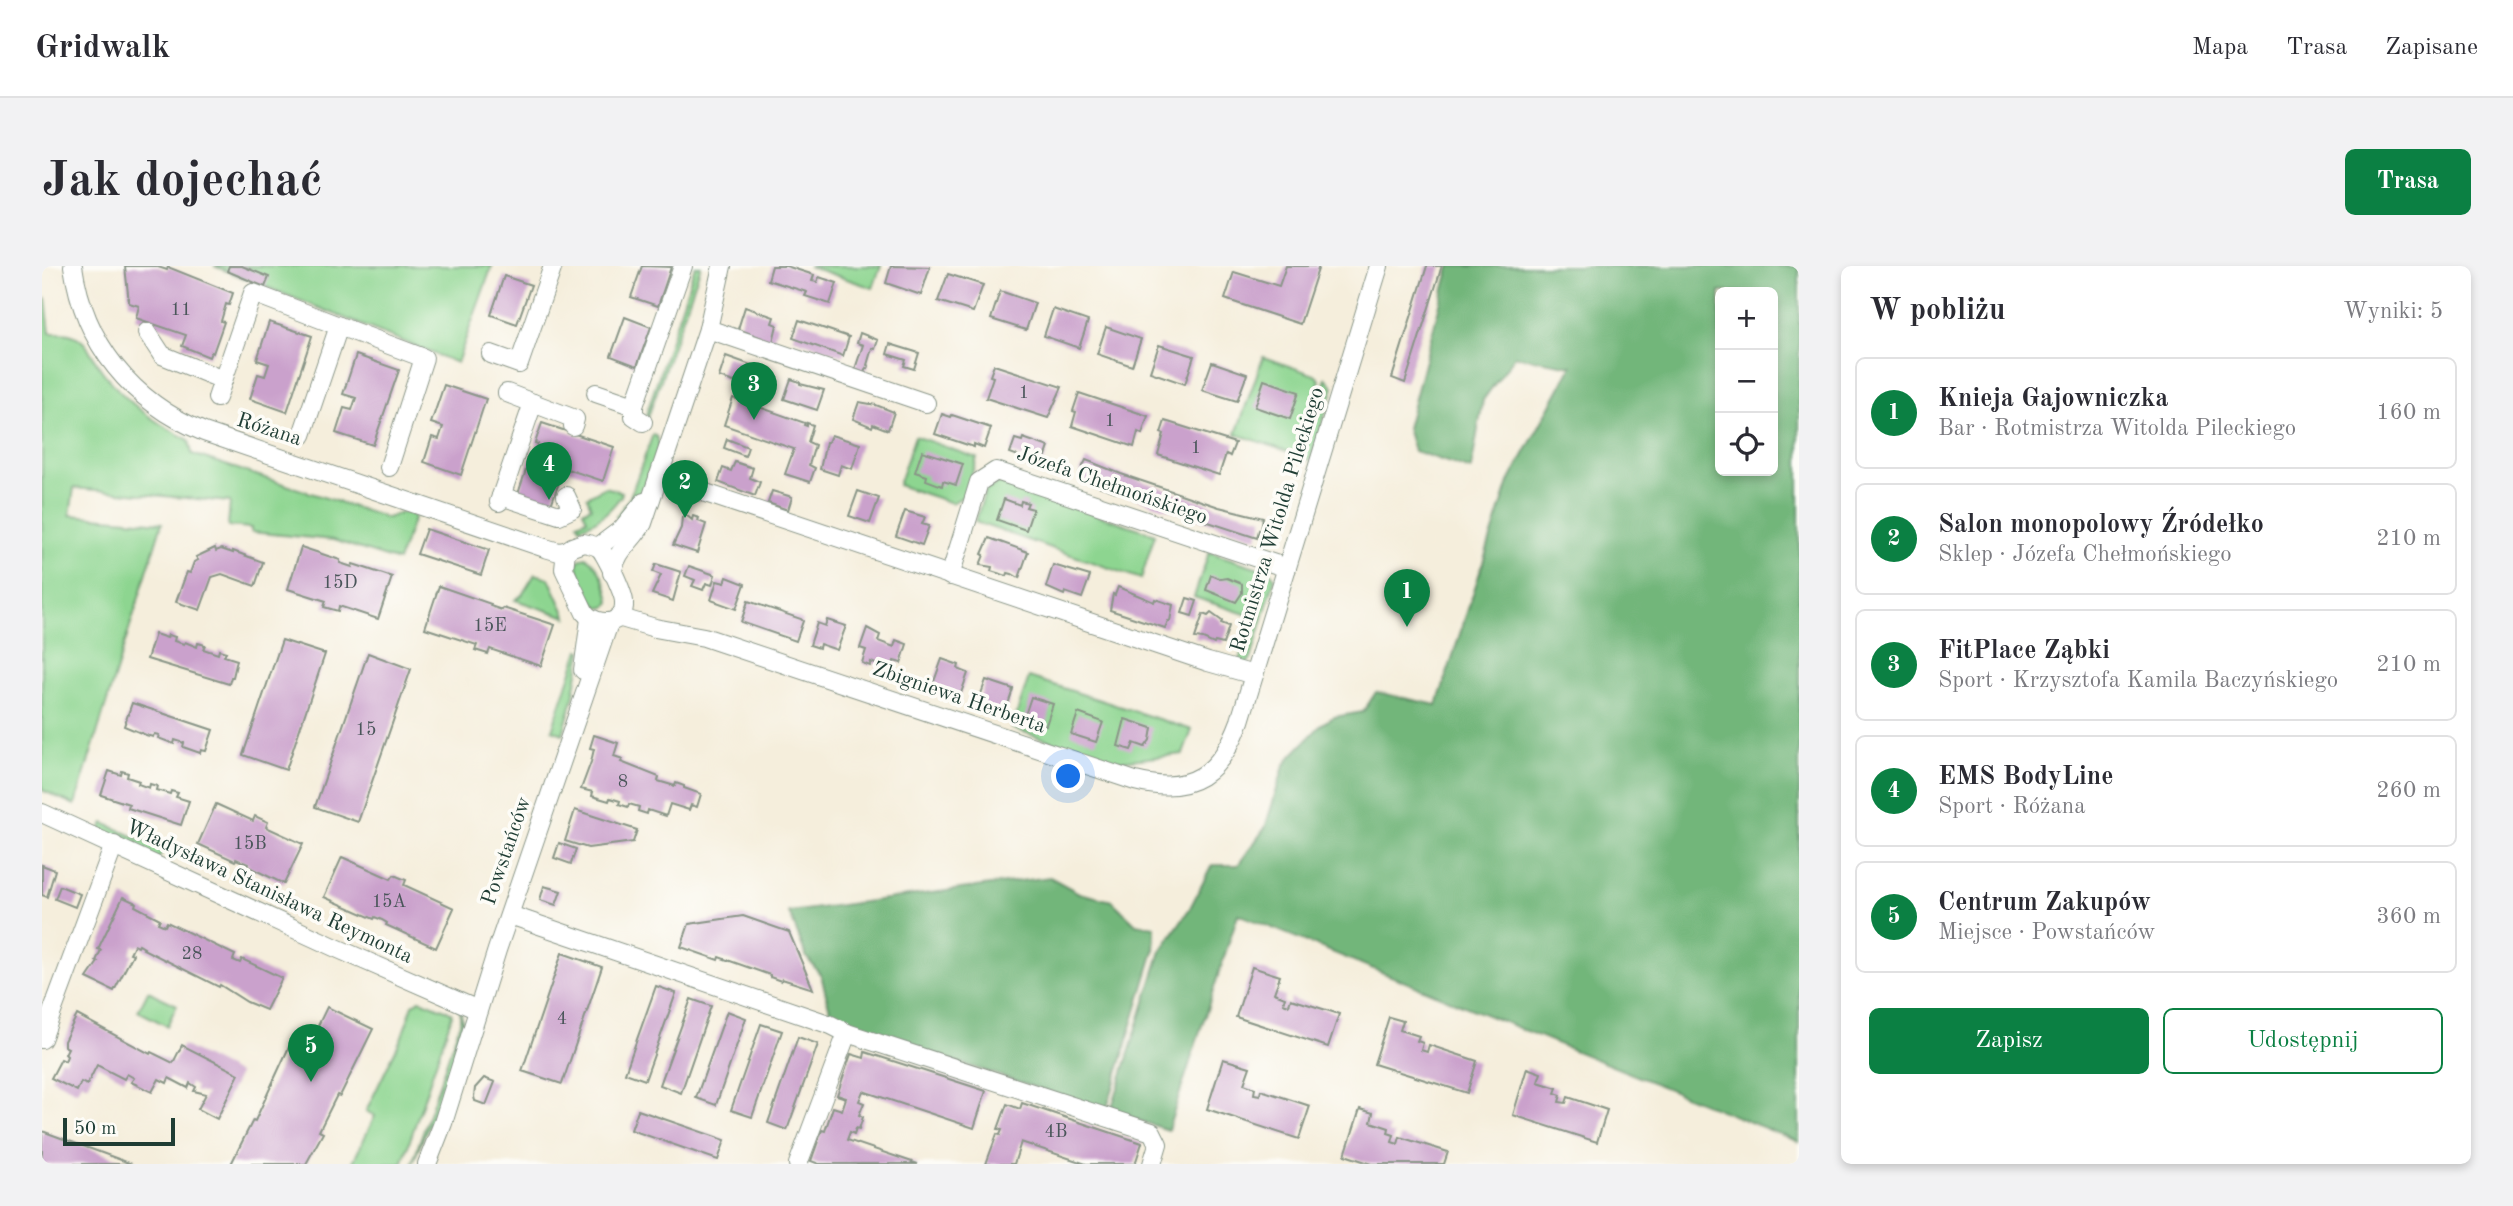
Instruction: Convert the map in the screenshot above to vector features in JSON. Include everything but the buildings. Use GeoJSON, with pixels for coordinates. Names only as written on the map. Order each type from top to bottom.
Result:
{"type":"FeatureCollection","features":[{"type":"Feature","properties":{"kind":"street","name":"Różana"},"geometry":{"type":"LineString","coordinates":[[73,266],[79,298],[100,346],[118,372],[149,401],[174,419],[204,432],[559,552],[565,560],[572,547],[583,543],[598,547]]}},
{"type":"Feature","properties":{"kind":"street"},"geometry":{"type":"LineString","coordinates":[[491,354],[519,364],[552,266]]}},
{"type":"Feature","properties":{"kind":"street"},"geometry":{"type":"LineString","coordinates":[[596,393],[639,414],[683,266]]}},
{"type":"Feature","properties":{"kind":"street"},"geometry":{"type":"LineString","coordinates":[[617,613],[612,573],[615,559],[643,523],[708,329],[722,266]]}},
{"type":"Feature","properties":{"kind":"street","name":"Rotmistrza Witolda Pileckiego"},"geometry":{"type":"LineString","coordinates":[[1201,776],[1217,765],[1228,750],[1240,721],[1379,266]]}},
{"type":"Feature","properties":{"kind":"street"},"geometry":{"type":"LineString","coordinates":[[217,398],[253,293],[424,358],[389,467]]}},
{"type":"Feature","properties":{"kind":"street"},"geometry":{"type":"LineString","coordinates":[[302,435],[339,326]]}},
{"type":"Feature","properties":{"kind":"street"},"geometry":{"type":"LineString","coordinates":[[708,329],[926,403]]}},
{"type":"Feature","properties":{"kind":"street"},"geometry":{"type":"LineString","coordinates":[[147,332],[162,355],[223,380]]}},
{"type":"Feature","properties":{"kind":"street"},"geometry":{"type":"LineString","coordinates":[[507,393],[575,419],[573,426]]}},
{"type":"Feature","properties":{"kind":"street"},"geometry":{"type":"LineString","coordinates":[[533,403],[500,499],[558,515],[572,509],[566,496]]}},
{"type":"Feature","properties":{"kind":"street","name":"Józefa Chełmońskiego"},"geometry":{"type":"LineString","coordinates":[[950,576],[979,482],[996,471],[1287,568]]}},
{"type":"Feature","properties":{"kind":"street"},"geometry":{"type":"LineString","coordinates":[[612,573],[598,547],[622,529],[656,483]]}},
{"type":"Feature","properties":{"kind":"street"},"geometry":{"type":"LineString","coordinates":[[656,483],[1254,675]]}},
{"type":"Feature","properties":{"kind":"street"},"geometry":{"type":"LineString","coordinates":[[565,560],[590,618]]}},
{"type":"Feature","properties":{"kind":"street","name":"Zbigniewa Herberta"},"geometry":{"type":"LineString","coordinates":[[590,618],[599,622],[617,613],[655,628],[705,636],[1135,781],[1160,786],[1176,785],[1201,776]]}},
{"type":"Feature","properties":{"kind":"street","name":"Powstańców"},"geometry":{"type":"LineString","coordinates":[[427,1164],[441,1131],[478,1010],[579,706],[617,613]]}},
{"type":"Feature","properties":{"kind":"street","name":"Powstańców"},"geometry":{"type":"LineString","coordinates":[[579,706],[590,618]]}},
{"type":"Feature","properties":{"kind":"street","name":"Władysława Stanisława Reymonta"},"geometry":{"type":"LineString","coordinates":[[42,813],[344,952],[478,1010]]}},
{"type":"Feature","properties":{"kind":"street"},"geometry":{"type":"LineString","coordinates":[[42,1039],[114,845]]}},
{"type":"Feature","properties":{"kind":"street"},"geometry":{"type":"LineString","coordinates":[[510,915],[831,1025],[847,1033],[1152,1132],[1158,1144],[1152,1164]]}},
{"type":"Feature","properties":{"kind":"street","name":"Powstańców"},"geometry":{"type":"LineString","coordinates":[[418,1164],[478,1010]]}},
{"type":"Feature","properties":{"kind":"street"},"geometry":{"type":"LineString","coordinates":[[798,1164],[847,1033]]}},
{"type":"Feature","properties":{"kind":"green space"},"geometry":{"type":"Polygon","coordinates":[[[214,266],[492,266],[457,363],[214,266]]]}},
{"type":"Feature","properties":{"kind":"green space"},"geometry":{"type":"Polygon","coordinates":[[[695,266],[701,266],[648,417],[646,415],[695,266]]]}},
{"type":"Feature","properties":{"kind":"green space"},"geometry":{"type":"Polygon","coordinates":[[[808,266],[881,266],[873,288],[808,266]]]}},
{"type":"Feature","properties":{"kind":"green space"},"geometry":{"type":"Polygon","coordinates":[[[1450,266],[1799,266],[1799,1142],[1238,914],[1168,1130],[846,1026],[832,1018],[821,975],[807,958],[789,912],[1050,877],[1079,893],[1112,901],[1136,924],[1155,927],[1154,951],[1107,1108],[1111,1110],[1161,951],[1190,908],[1212,865],[1238,865],[1265,828],[1284,766],[1292,755],[1323,723],[1334,717],[1363,712],[1376,692],[1437,705],[1509,482],[1572,366],[1515,356],[1483,400],[1471,470],[1414,451],[1407,428],[1450,266]]]}},
{"type":"Feature","properties":{"kind":"green space"},"geometry":{"type":"Polygon","coordinates":[[[46,299],[50,333],[78,337],[121,393],[153,419],[189,440],[192,454],[387,518],[404,512],[414,518],[398,561],[333,540],[251,532],[251,528],[228,526],[230,502],[74,488],[70,515],[162,523],[75,805],[42,790],[42,301],[46,299]]]}},
{"type":"Feature","properties":{"kind":"green space"},"geometry":{"type":"Polygon","coordinates":[[[1263,357],[1315,375],[1320,380],[1298,455],[1236,434],[1263,357]]]}},
{"type":"Feature","properties":{"kind":"green space"},"geometry":{"type":"Polygon","coordinates":[[[1326,378],[1334,387],[1311,459],[1301,461],[1326,378]]]}},
{"type":"Feature","properties":{"kind":"green space"},"geometry":{"type":"Polygon","coordinates":[[[653,434],[659,444],[653,465],[640,495],[622,523],[616,517],[630,497],[653,434]]]}},
{"type":"Feature","properties":{"kind":"green space"},"geometry":{"type":"Polygon","coordinates":[[[915,436],[977,458],[964,496],[952,503],[898,485],[915,436]]]}},
{"type":"Feature","properties":{"kind":"green space"},"geometry":{"type":"Polygon","coordinates":[[[1000,483],[1155,534],[1141,579],[975,522],[986,490],[1000,483]]]}},
{"type":"Feature","properties":{"kind":"green space"},"geometry":{"type":"Polygon","coordinates":[[[605,487],[622,492],[621,496],[603,515],[580,527],[578,523],[587,519],[583,511],[591,507],[587,497],[605,487]]]}},
{"type":"Feature","properties":{"kind":"green space"},"geometry":{"type":"Polygon","coordinates":[[[1209,552],[1262,569],[1248,615],[1194,597],[1209,552]]]}},
{"type":"Feature","properties":{"kind":"green space"},"geometry":{"type":"Polygon","coordinates":[[[585,557],[595,564],[602,576],[610,602],[606,607],[599,608],[581,580],[578,561],[585,557]]]}},
{"type":"Feature","properties":{"kind":"green space"},"geometry":{"type":"Polygon","coordinates":[[[1268,569],[1275,578],[1251,659],[1246,664],[1239,664],[1268,569]]]}},
{"type":"Feature","properties":{"kind":"green space"},"geometry":{"type":"Polygon","coordinates":[[[535,574],[549,578],[567,617],[515,600],[522,595],[535,574]]]}},
{"type":"Feature","properties":{"kind":"green space"},"geometry":{"type":"Polygon","coordinates":[[[579,650],[582,651],[573,699],[563,734],[552,730],[579,650]]]}},
{"type":"Feature","properties":{"kind":"green space"},"geometry":{"type":"Polygon","coordinates":[[[1029,677],[1192,730],[1183,754],[1112,762],[1012,728],[1029,677]]]}},
{"type":"Feature","properties":{"kind":"green space"},"geometry":{"type":"Polygon","coordinates":[[[104,823],[163,850],[158,860],[99,832],[104,823]]]}},
{"type":"Feature","properties":{"kind":"green space"},"geometry":{"type":"Polygon","coordinates":[[[148,991],[177,1005],[167,1026],[138,1011],[148,991]]]}},
{"type":"Feature","properties":{"kind":"green space"},"geometry":{"type":"Polygon","coordinates":[[[420,1000],[451,1012],[452,1015],[402,1164],[352,1164],[375,1116],[366,1111],[401,1039],[413,1005],[420,1000]]]}},
{"type":"Feature","properties":{"kind":"green space"},"geometry":{"type":"Polygon","coordinates":[[[460,1009],[464,1026],[443,1092],[412,1164],[460,1023],[460,1009]]]}},
{"type":"Feature","properties":{"kind":"place","name":"FitPlace Ząbki"},"geometry":{"type":"Point","coordinates":[754,420]}},
{"type":"Feature","properties":{"kind":"place","name":"EMS BodyLine"},"geometry":{"type":"Point","coordinates":[549,500]}},
{"type":"Feature","properties":{"kind":"place","name":"Salon monopolowy Źródełko"},"geometry":{"type":"Point","coordinates":[685,518]}},
{"type":"Feature","properties":{"kind":"place","name":"Knieja Gajowniczka"},"geometry":{"type":"Point","coordinates":[1407,627]}},
{"type":"Feature","properties":{"kind":"place","name":"Centrum Zakupów"},"geometry":{"type":"Point","coordinates":[311,1082]}}]}
